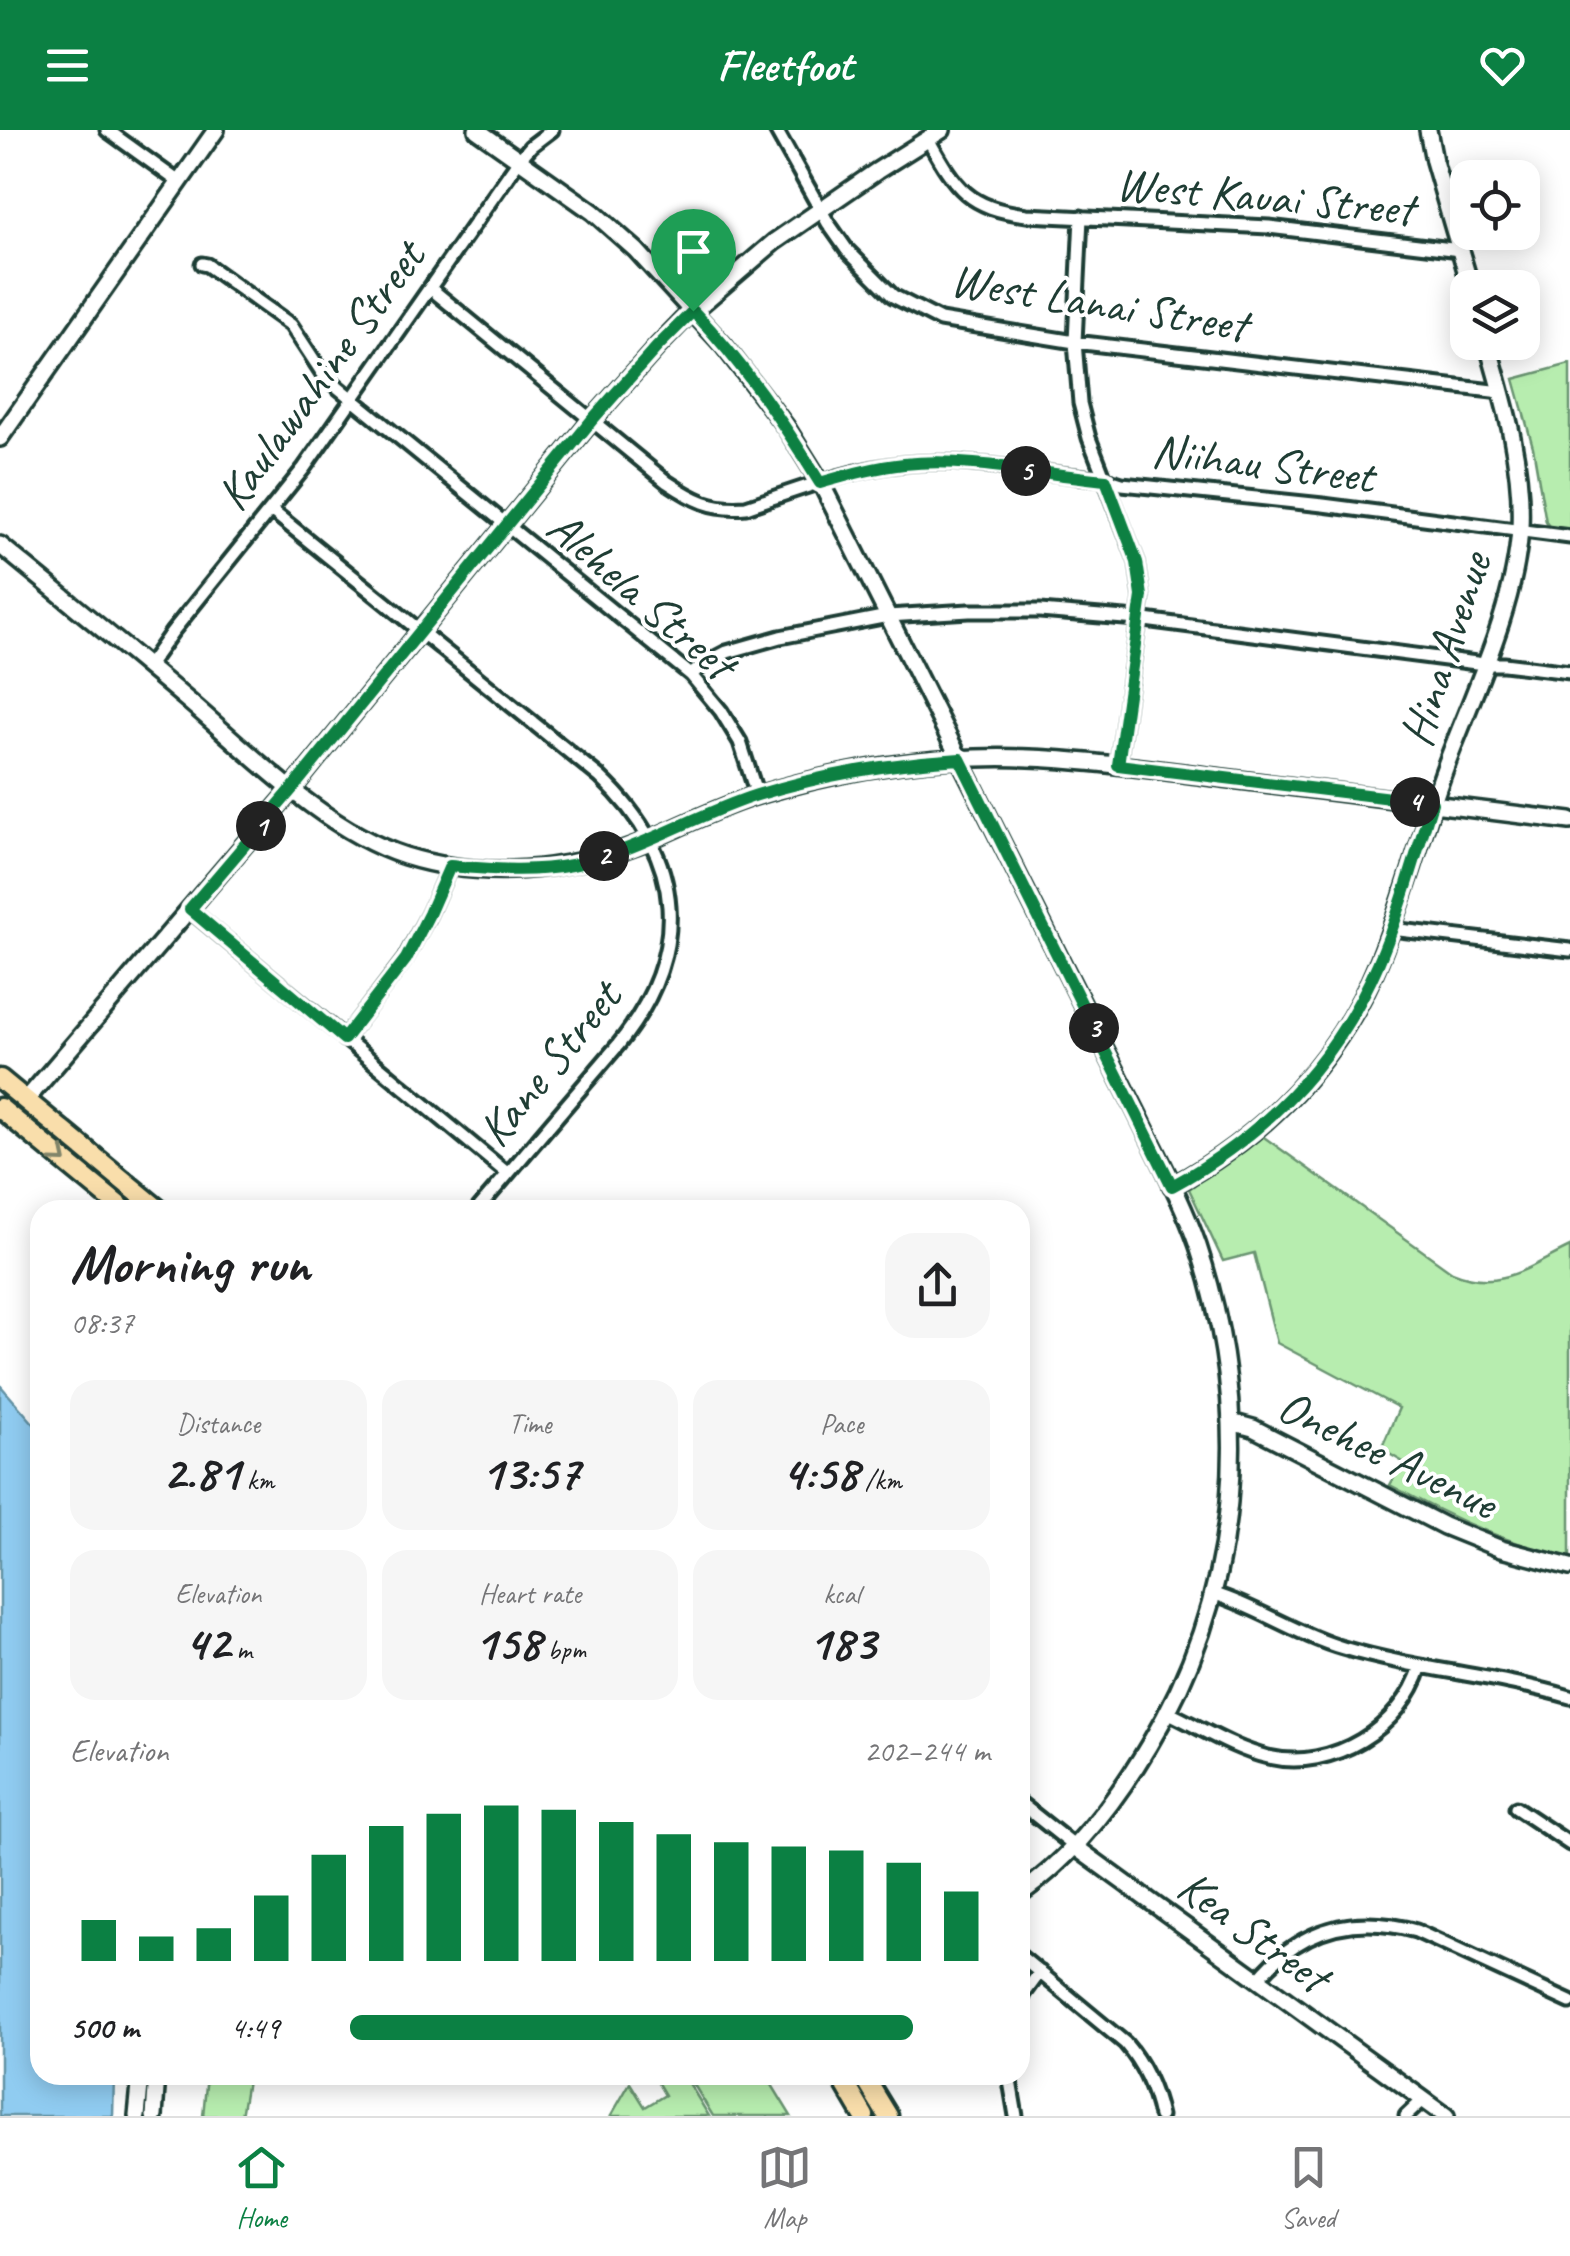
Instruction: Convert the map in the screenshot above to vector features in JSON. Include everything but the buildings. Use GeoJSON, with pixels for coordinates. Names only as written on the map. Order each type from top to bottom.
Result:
{"type":"FeatureCollection","features":[{"type":"Feature","properties":{"kind":"main road"},"geometry":{"type":"LineString","coordinates":[[0,1079],[148,1200]]}},
{"type":"Feature","properties":{"kind":"main road"},"geometry":{"type":"LineString","coordinates":[[26,1100],[6,1113],[112,1200]]}},
{"type":"Feature","properties":{"kind":"main road"},"geometry":{"type":"LineString","coordinates":[[846,2085],[864,2116]]}},
{"type":"Feature","properties":{"kind":"main road"},"geometry":{"type":"LineString","coordinates":[[869,2085],[888,2116]]}},
{"type":"Feature","properties":{"kind":"street"},"geometry":{"type":"LineString","coordinates":[[107,130],[179,182]]}},
{"type":"Feature","properties":{"kind":"street"},"geometry":{"type":"LineString","coordinates":[[0,438],[216,130]]}},
{"type":"Feature","properties":{"kind":"street"},"geometry":{"type":"LineString","coordinates":[[477,130],[593,212],[636,250],[693,311],[786,427],[820,483],[960,759],[1172,1186],[1198,1248],[1224,1351],[1230,1399],[1231,1479],[1214,1594],[1201,1638],[1168,1713],[1120,1792],[1074,1846],[1030,1886]]}},
{"type":"Feature","properties":{"kind":"street","name":"Kaulawahine Street"},"geometry":{"type":"LineString","coordinates":[[148,666],[272,510],[520,160],[552,130]]}},
{"type":"Feature","properties":{"kind":"street","name":"West Lanai Street"},"geometry":{"type":"LineString","coordinates":[[776,130],[847,250],[880,286],[907,305],[940,320],[1075,342],[1501,392]]}},
{"type":"Feature","properties":{"kind":"street"},"geometry":{"type":"LineString","coordinates":[[26,1100],[292,789],[592,420],[657,347],[774,242],[925,134],[942,130]]}},
{"type":"Feature","properties":{"kind":"street"},"geometry":{"type":"LineString","coordinates":[[1428,130],[1450,216]]}},
{"type":"Feature","properties":{"kind":"street","name":"West Kauai Street"},"geometry":{"type":"LineString","coordinates":[[925,134],[966,194],[997,211],[1269,226],[1450,249]]}},
{"type":"Feature","properties":{"kind":"street"},"geometry":{"type":"LineString","coordinates":[[1081,217],[1075,342],[1080,402],[1089,438],[1131,544],[1142,596],[1118,765]]}},
{"type":"Feature","properties":{"kind":"street"},"geometry":{"type":"LineString","coordinates":[[1460,250],[1466,270]]}},
{"type":"Feature","properties":{"kind":"street","name":"Alehela Street"},"geometry":{"type":"LineString","coordinates":[[202,264],[291,325],[325,377],[691,675],[740,742],[758,795]]}},
{"type":"Feature","properties":{"kind":"street","name":"Niihau Street"},"geometry":{"type":"LineString","coordinates":[[430,288],[667,482],[703,504],[746,507],[878,467],[965,463],[1570,538]]}},
{"type":"Feature","properties":{"kind":"street","name":"Hina Avenue"},"geometry":{"type":"LineString","coordinates":[[1172,1186],[1236,1146],[1277,1112],[1314,1072],[1351,1018],[1379,962],[1512,581],[1520,531],[1519,470],[1492,360]]}},
{"type":"Feature","properties":{"kind":"street","name":"Kane Street"},"geometry":{"type":"LineString","coordinates":[[272,510],[600,777],[631,808],[651,839],[668,895],[670,916],[668,945],[656,986],[626,1034],[486,1200]]}},
{"type":"Feature","properties":{"kind":"street"},"geometry":{"type":"LineString","coordinates":[[0,546],[292,789],[348,830],[410,858],[450,866],[509,870],[571,865],[651,839],[758,795],[904,763],[960,759],[1030,758],[1118,765],[1570,821]]}},
{"type":"Feature","properties":{"kind":"street"},"geometry":{"type":"LineString","coordinates":[[691,675],[727,652],[780,637],[888,616],[1040,611],[1137,619],[1570,672]]}},
{"type":"Feature","properties":{"kind":"street"},"geometry":{"type":"LineString","coordinates":[[344,1039],[406,959],[450,866]]}},
{"type":"Feature","properties":{"kind":"street"},"geometry":{"type":"LineString","coordinates":[[190,909],[508,1174]]}},
{"type":"Feature","properties":{"kind":"street"},"geometry":{"type":"LineString","coordinates":[[1391,930],[1570,950]]}},
{"type":"Feature","properties":{"kind":"street","name":"Onehee Avenue"},"geometry":{"type":"LineString","coordinates":[[1231,1422],[1253,1428],[1444,1526],[1501,1550],[1570,1568]]}},
{"type":"Feature","properties":{"kind":"street"},"geometry":{"type":"LineString","coordinates":[[1214,1594],[1338,1647],[1526,1684],[1570,1697]]}},
{"type":"Feature","properties":{"kind":"street"},"geometry":{"type":"LineString","coordinates":[[1168,1713],[1249,1751],[1298,1760],[1313,1758],[1357,1744],[1384,1725],[1405,1698],[1421,1666]]}},
{"type":"Feature","properties":{"kind":"street"},"geometry":{"type":"LineString","coordinates":[[1516,1808],[1570,1844]]}},
{"type":"Feature","properties":{"kind":"street","name":"Kea Street"},"geometry":{"type":"LineString","coordinates":[[1030,1811],[1446,2116]]}},
{"type":"Feature","properties":{"kind":"street"},"geometry":{"type":"LineString","coordinates":[[1258,1980],[1288,1951],[1314,1935],[1342,1926],[1382,1924],[1416,1931],[1465,1951],[1570,2002]]}},
{"type":"Feature","properties":{"kind":"street"},"geometry":{"type":"LineString","coordinates":[[1030,1964],[1110,2029],[1136,2056],[1150,2081],[1160,2116]]}},
{"type":"Feature","properties":{"kind":"street"},"geometry":{"type":"LineString","coordinates":[[1030,1986],[1040,1972]]}},
{"type":"Feature","properties":{"kind":"street"},"geometry":{"type":"LineString","coordinates":[[137,2116],[140,2085]]}},
{"type":"Feature","properties":{"kind":"street"},"geometry":{"type":"LineString","coordinates":[[154,2116],[156,2085]]}},
{"type":"Feature","properties":{"kind":"street"},"geometry":{"type":"LineString","coordinates":[[1011,2085],[1016,2116]]}},
{"type":"Feature","properties":{"kind":"street"},"geometry":{"type":"LineString","coordinates":[[1406,2116],[1423,2100]]}},
{"type":"Feature","properties":{"kind":"green space"},"geometry":{"type":"Polygon","coordinates":[[[1570,364],[1570,530],[1550,528],[1546,522],[1533,447],[1514,379],[1570,364]]]}},
{"type":"Feature","properties":{"kind":"green space"},"geometry":{"type":"Polygon","coordinates":[[[1261,1135],[1452,1272],[1499,1278],[1570,1247],[1570,1557],[1500,1537],[1390,1485],[1403,1462],[1381,1449],[1399,1408],[1277,1343],[1254,1253],[1223,1261],[1189,1189],[1261,1135]]]}},
{"type":"Feature","properties":{"kind":"green space"},"geometry":{"type":"Polygon","coordinates":[[[206,2085],[246,2085],[241,2116],[203,2116],[206,2085]]]}},
{"type":"Feature","properties":{"kind":"green space"},"geometry":{"type":"Polygon","coordinates":[[[629,2085],[645,2107],[665,2095],[659,2085],[690,2085],[709,2116],[611,2116],[629,2085]]]}},
{"type":"Feature","properties":{"kind":"green space"},"geometry":{"type":"Polygon","coordinates":[[[694,2085],[772,2085],[791,2116],[713,2116],[694,2085]]]}},
{"type":"Feature","properties":{"kind":"water"},"geometry":{"type":"Polygon","coordinates":[[[0,1385],[30,1420],[30,2085],[114,2085],[113,2116],[0,2116],[0,1385]]]}},
{"type":"Feature","properties":{"kind":"route"},"geometry":{"type":"LineString","coordinates":[[693,311],[758,388],[820,483],[878,467],[932,462],[1106,480],[1137,562],[1142,596],[1118,765],[1432,803],[1379,962],[1335,1044],[1277,1112],[1198,1172],[1172,1186],[960,759],[904,763],[758,795],[638,844],[571,865],[509,870],[450,866],[406,959],[344,1039],[190,909],[592,420],[693,311]]}}]}
